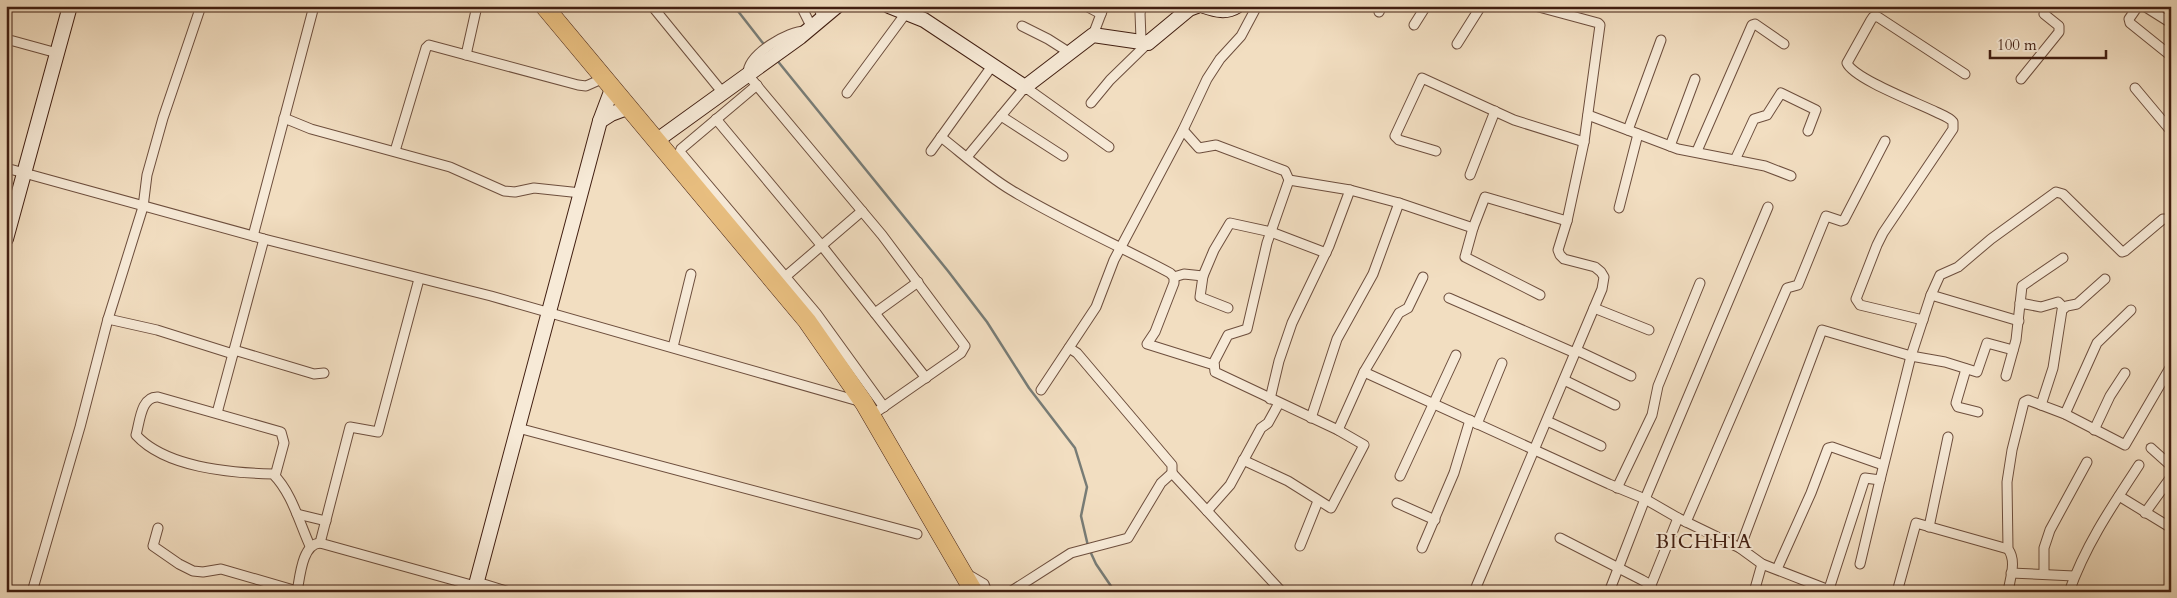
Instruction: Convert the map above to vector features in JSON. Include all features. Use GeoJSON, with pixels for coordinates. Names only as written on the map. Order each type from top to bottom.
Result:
{"type":"FeatureCollection","features":[{"type":"Feature","properties":{"kind":"highway"},"geometry":{"type":"LineString","coordinates":[[544,6],[627,108],[726,217],[873,408],[969,583]]}},
{"type":"Feature","properties":{"kind":"street"},"geometry":{"type":"LineString","coordinates":[[6,239],[70,6]]}},
{"type":"Feature","properties":{"kind":"street"},"geometry":{"type":"LineString","coordinates":[[32,592],[80,428],[108,319],[143,206],[147,174],[163,118],[201,6]]}},
{"type":"Feature","properties":{"kind":"street"},"geometry":{"type":"LineString","coordinates":[[253,236],[314,6]]}},
{"type":"Feature","properties":{"kind":"street"},"geometry":{"type":"LineString","coordinates":[[466,55],[477,6]]}},
{"type":"Feature","properties":{"kind":"street"},"geometry":{"type":"LineString","coordinates":[[652,6],[723,93]]}},
{"type":"Feature","properties":{"kind":"street"},"geometry":{"type":"LineString","coordinates":[[801,6],[811,29]]}},
{"type":"Feature","properties":{"kind":"street"},"geometry":{"type":"LineString","coordinates":[[811,29],[818,6]]}},
{"type":"Feature","properties":{"kind":"street"},"geometry":{"type":"LineString","coordinates":[[761,58],[811,29],[837,6]]}},
{"type":"Feature","properties":{"kind":"street"},"geometry":{"type":"LineString","coordinates":[[889,6],[924,20],[1025,87],[1109,147]]}},
{"type":"Feature","properties":{"kind":"street"},"geometry":{"type":"LineString","coordinates":[[967,158],[1025,87],[1093,35],[1103,10],[1086,6]]}},
{"type":"Feature","properties":{"kind":"street"},"geometry":{"type":"LineString","coordinates":[[1134,6],[1143,7],[1140,13],[1142,39],[1148,43]]}},
{"type":"Feature","properties":{"kind":"street"},"geometry":{"type":"LineString","coordinates":[[1092,103],[1110,80],[1148,43],[1189,9],[1197,6]]}},
{"type":"Feature","properties":{"kind":"street"},"geometry":{"type":"LineString","coordinates":[[1204,6],[1222,11],[1232,10],[1237,6]]}},
{"type":"Feature","properties":{"kind":"street"},"geometry":{"type":"LineString","coordinates":[[1041,390],[1096,307],[1121,247],[1183,130],[1207,79],[1220,60],[1241,36],[1257,6]]}},
{"type":"Feature","properties":{"kind":"street"},"geometry":{"type":"LineString","coordinates":[[1414,25],[1426,6]]}},
{"type":"Feature","properties":{"kind":"street"},"geometry":{"type":"LineString","coordinates":[[1457,44],[1481,6]]}},
{"type":"Feature","properties":{"kind":"street"},"geometry":{"type":"LineString","coordinates":[[1474,592],[1602,289],[1604,277],[1596,267],[1564,259],[1560,256],[1558,250],[1567,221],[1584,142],[1600,25],[1535,6]]}},
{"type":"Feature","properties":{"kind":"street"},"geometry":{"type":"LineString","coordinates":[[2021,80],[2059,32],[2059,26],[2044,14],[2047,6]]}},
{"type":"Feature","properties":{"kind":"street"},"geometry":{"type":"LineString","coordinates":[[2138,6],[2129,19],[2130,23],[2171,56]]}},
{"type":"Feature","properties":{"kind":"street"},"geometry":{"type":"LineString","coordinates":[[2144,6],[2171,22]]}},
{"type":"Feature","properties":{"kind":"street"},"geometry":{"type":"LineString","coordinates":[[847,93],[906,13]]}},
{"type":"Feature","properties":{"kind":"street"},"geometry":{"type":"LineString","coordinates":[[1923,320],[1860,304],[1856,299],[1880,239],[1953,129],[1953,122],[1926,106],[1869,81],[1852,70],[1847,63],[1873,17],[1878,17],[1965,74]]}},
{"type":"Feature","properties":{"kind":"street"},"geometry":{"type":"LineString","coordinates":[[1697,151],[1752,25],[1755,24],[1784,44]]}},
{"type":"Feature","properties":{"kind":"street"},"geometry":{"type":"LineString","coordinates":[[1022,26],[1070,52]]}},
{"type":"Feature","properties":{"kind":"street"},"geometry":{"type":"LineString","coordinates":[[811,29],[800,30],[784,37],[761,58],[752,80],[716,119],[681,149],[680,152],[726,217],[785,277],[846,353],[873,408]]}},
{"type":"Feature","properties":{"kind":"street"},"geometry":{"type":"LineString","coordinates":[[1093,35],[1148,43]]}},
{"type":"Feature","properties":{"kind":"street"},"geometry":{"type":"LineString","coordinates":[[6,39],[58,53]]}},
{"type":"Feature","properties":{"kind":"street"},"geometry":{"type":"LineString","coordinates":[[1628,130],[1661,40]]}},
{"type":"Feature","properties":{"kind":"street"},"geometry":{"type":"LineString","coordinates":[[396,151],[426,46],[578,85],[608,84],[600,122],[475,587]]}},
{"type":"Feature","properties":{"kind":"street"},"geometry":{"type":"LineString","coordinates":[[931,151],[992,66]]}},
{"type":"Feature","properties":{"kind":"street"},"geometry":{"type":"LineString","coordinates":[[1436,151],[1399,140],[1395,136],[1421,79],[1428,80],[1514,120],[1584,142]]}},
{"type":"Feature","properties":{"kind":"street"},"geometry":{"type":"LineString","coordinates":[[1670,146],[1696,79]]}},
{"type":"Feature","properties":{"kind":"street"},"geometry":{"type":"LineString","coordinates":[[656,141],[723,93],[752,80]]}},
{"type":"Feature","properties":{"kind":"street"},"geometry":{"type":"LineString","coordinates":[[6,168],[264,239],[548,312],[673,347],[873,408],[926,378],[961,353],[965,346],[862,211],[752,80]]}},
{"type":"Feature","properties":{"kind":"street"},"geometry":{"type":"LineString","coordinates":[[2135,88],[2171,132]]}},
{"type":"Feature","properties":{"kind":"street"},"geometry":{"type":"LineString","coordinates":[[1735,160],[1754,119],[1767,115],[1781,93],[1815,109],[1816,112],[1808,131]]}},
{"type":"Feature","properties":{"kind":"street"},"geometry":{"type":"LineString","coordinates":[[600,122],[611,114],[627,108]]}},
{"type":"Feature","properties":{"kind":"street"},"geometry":{"type":"LineString","coordinates":[[1470,175],[1495,111]]}},
{"type":"Feature","properties":{"kind":"street"},"geometry":{"type":"LineString","coordinates":[[1588,115],[1670,146],[1764,166],[1791,176]]}},
{"type":"Feature","properties":{"kind":"street"},"geometry":{"type":"LineString","coordinates":[[1001,116],[1063,156]]}},
{"type":"Feature","properties":{"kind":"street"},"geometry":{"type":"LineString","coordinates":[[284,118],[311,129],[396,151],[471,174],[504,191],[515,192],[534,188],[581,193]]}},
{"type":"Feature","properties":{"kind":"street"},"geometry":{"type":"LineString","coordinates":[[716,119],[822,246],[926,378]]}},
{"type":"Feature","properties":{"kind":"street"},"geometry":{"type":"LineString","coordinates":[[1183,130],[1199,148],[1216,145],[1285,171],[1289,180],[1257,279],[1247,329],[1228,335],[1214,365],[1215,372],[1364,444],[1333,507],[1330,508],[1288,481],[1243,460]]}},
{"type":"Feature","properties":{"kind":"street"},"geometry":{"type":"LineString","coordinates":[[1619,208],[1638,134]]}},
{"type":"Feature","properties":{"kind":"street"},"geometry":{"type":"LineString","coordinates":[[941,136],[1009,189],[1064,220],[1170,273],[1174,277],[1174,283],[1164,311],[1148,344],[1214,365]]}},
{"type":"Feature","properties":{"kind":"street"},"geometry":{"type":"LineString","coordinates":[[1560,538],[1651,589],[1787,288],[1798,285],[1826,216],[1841,221],[1844,220],[1885,140]]}},
{"type":"Feature","properties":{"kind":"street"},"geometry":{"type":"LineString","coordinates":[[1289,180],[1350,190],[1399,203],[1473,228]]}},
{"type":"Feature","properties":{"kind":"street"},"geometry":{"type":"LineString","coordinates":[[1207,511],[1230,485],[1261,428],[1268,423],[1275,401],[1287,338],[1326,253],[1350,190]]}},
{"type":"Feature","properties":{"kind":"street"},"geometry":{"type":"LineString","coordinates":[[1860,564],[1911,356],[1931,295],[1938,279],[1943,273],[1958,267],[1991,239],[2056,192],[2064,194],[2122,252],[2163,219],[2168,218],[2171,221]]}},
{"type":"Feature","properties":{"kind":"street"},"geometry":{"type":"LineString","coordinates":[[1540,295],[1465,257],[1473,228],[1485,197],[1567,221]]}},
{"type":"Feature","properties":{"kind":"street"},"geometry":{"type":"LineString","coordinates":[[1311,418],[1337,339],[1373,274],[1399,203]]}},
{"type":"Feature","properties":{"kind":"street"},"geometry":{"type":"LineString","coordinates":[[1610,592],[1645,499],[1768,207]]}},
{"type":"Feature","properties":{"kind":"street"},"geometry":{"type":"LineString","coordinates":[[785,277],[862,211]]}},
{"type":"Feature","properties":{"kind":"street"},"geometry":{"type":"LineString","coordinates":[[1228,308],[1200,296],[1204,276],[1214,250],[1230,223],[1271,232],[1326,253]]}},
{"type":"Feature","properties":{"kind":"street"},"geometry":{"type":"LineString","coordinates":[[217,413],[264,239]]}},
{"type":"Feature","properties":{"kind":"street"},"geometry":{"type":"LineString","coordinates":[[2006,376],[2019,321],[2023,285],[2064,258]]}},
{"type":"Feature","properties":{"kind":"street"},"geometry":{"type":"LineString","coordinates":[[673,347],[691,274]]}},
{"type":"Feature","properties":{"kind":"street"},"geometry":{"type":"LineString","coordinates":[[1174,277],[1184,274],[1204,276]]}},
{"type":"Feature","properties":{"kind":"street"},"geometry":{"type":"LineString","coordinates":[[1338,430],[1364,372],[1399,313],[1408,308],[1423,276]]}},
{"type":"Feature","properties":{"kind":"street"},"geometry":{"type":"LineString","coordinates":[[320,543],[350,426],[378,432],[419,279]]}},
{"type":"Feature","properties":{"kind":"street"},"geometry":{"type":"LineString","coordinates":[[2064,308],[2075,306],[2105,279]]}},
{"type":"Feature","properties":{"kind":"street"},"geometry":{"type":"LineString","coordinates":[[875,313],[918,282]]}},
{"type":"Feature","properties":{"kind":"street"},"geometry":{"type":"LineString","coordinates":[[1617,488],[1652,415],[1658,386],[1700,283]]}},
{"type":"Feature","properties":{"kind":"street"},"geometry":{"type":"LineString","coordinates":[[1931,295],[2019,321]]}},
{"type":"Feature","properties":{"kind":"street"},"geometry":{"type":"LineString","coordinates":[[1449,298],[1631,376]]}},
{"type":"Feature","properties":{"kind":"street"},"geometry":{"type":"LineString","coordinates":[[2020,303],[2041,307],[2058,302],[2064,308]]}},
{"type":"Feature","properties":{"kind":"street"},"geometry":{"type":"LineString","coordinates":[[1594,308],[1649,330]]}},
{"type":"Feature","properties":{"kind":"street"},"geometry":{"type":"LineString","coordinates":[[2041,405],[2053,368],[2064,308]]}},
{"type":"Feature","properties":{"kind":"street"},"geometry":{"type":"LineString","coordinates":[[2065,414],[2097,343],[2131,310]]}},
{"type":"Feature","properties":{"kind":"street"},"geometry":{"type":"LineString","coordinates":[[108,319],[157,330],[314,374],[324,373]]}},
{"type":"Feature","properties":{"kind":"street"},"geometry":{"type":"LineString","coordinates":[[1740,548],[1798,398],[1821,331],[1911,356],[1945,362],[1978,371],[1987,343],[2013,350]]}},
{"type":"Feature","properties":{"kind":"street"},"geometry":{"type":"LineString","coordinates":[[1069,348],[1077,353],[1172,465],[1172,473],[1282,592]]}},
{"type":"Feature","properties":{"kind":"street"},"geometry":{"type":"LineString","coordinates":[[1400,476],[1456,355]]}},
{"type":"Feature","properties":{"kind":"street"},"geometry":{"type":"LineString","coordinates":[[1422,548],[1474,422],[1502,363]]}},
{"type":"Feature","properties":{"kind":"street"},"geometry":{"type":"LineString","coordinates":[[2008,550],[2007,482],[2012,450],[2024,402],[2028,400],[2065,414],[2122,445],[2127,443],[2171,366]]}},
{"type":"Feature","properties":{"kind":"street"},"geometry":{"type":"LineString","coordinates":[[1966,369],[1956,403],[1958,407],[1978,412]]}},
{"type":"Feature","properties":{"kind":"street"},"geometry":{"type":"LineString","coordinates":[[1364,372],[1617,488],[1645,499],[1682,520],[1740,548],[1762,564],[1831,590],[1865,478],[1880,480]]}},
{"type":"Feature","properties":{"kind":"street"},"geometry":{"type":"LineString","coordinates":[[2094,430],[2110,396],[2125,373]]}},
{"type":"Feature","properties":{"kind":"street"},"geometry":{"type":"LineString","coordinates":[[1564,380],[1615,405]]}},
{"type":"Feature","properties":{"kind":"street"},"geometry":{"type":"LineString","coordinates":[[158,528],[153,546],[193,571],[203,572],[221,569],[297,591],[310,546],[297,514],[280,481],[275,476],[273,474],[236,474],[169,457],[143,442],[136,434],[145,401],[152,396],[281,432],[284,442],[275,476]]}},
{"type":"Feature","properties":{"kind":"street"},"geometry":{"type":"LineString","coordinates":[[1546,421],[1601,446]]}},
{"type":"Feature","properties":{"kind":"street"},"geometry":{"type":"LineString","coordinates":[[518,428],[917,534]]}},
{"type":"Feature","properties":{"kind":"street"},"geometry":{"type":"LineString","coordinates":[[1929,527],[1948,437]]}},
{"type":"Feature","properties":{"kind":"street"},"geometry":{"type":"LineString","coordinates":[[1777,569],[1828,448],[1832,447],[1883,465]]}},
{"type":"Feature","properties":{"kind":"street"},"geometry":{"type":"LineString","coordinates":[[2151,448],[2171,466]]}},
{"type":"Feature","properties":{"kind":"street"},"geometry":{"type":"LineString","coordinates":[[2044,574],[2044,548],[2050,530],[2087,462]]}},
{"type":"Feature","properties":{"kind":"street"},"geometry":{"type":"LineString","coordinates":[[2069,592],[2074,576],[2096,532],[2139,465]]}},
{"type":"Feature","properties":{"kind":"street"},"geometry":{"type":"LineString","coordinates":[[1010,592],[1071,553],[1115,543],[1128,538],[1161,483],[1172,473]]}},
{"type":"Feature","properties":{"kind":"street"},"geometry":{"type":"LineString","coordinates":[[2145,513],[2171,477]]}},
{"type":"Feature","properties":{"kind":"street"},"geometry":{"type":"LineString","coordinates":[[2119,496],[2168,526]]}},
{"type":"Feature","properties":{"kind":"street"},"geometry":{"type":"LineString","coordinates":[[1300,546],[1318,501]]}},
{"type":"Feature","properties":{"kind":"street"},"geometry":{"type":"LineString","coordinates":[[1397,503],[1435,520]]}},
{"type":"Feature","properties":{"kind":"street"},"geometry":{"type":"LineString","coordinates":[[297,514],[326,521]]}},
{"type":"Feature","properties":{"kind":"street"},"geometry":{"type":"LineString","coordinates":[[1897,592],[1916,523],[2008,550],[2012,555],[2008,592]]}},
{"type":"Feature","properties":{"kind":"street"},"geometry":{"type":"LineString","coordinates":[[310,546],[320,543],[475,587],[509,592]]}},
{"type":"Feature","properties":{"kind":"street"},"geometry":{"type":"LineString","coordinates":[[1754,592],[1762,564]]}},
{"type":"Feature","properties":{"kind":"street"},"geometry":{"type":"LineString","coordinates":[[2011,573],[2074,576]]}},
{"type":"Feature","properties":{"kind":"street"},"geometry":{"type":"LineString","coordinates":[[969,583],[984,584],[987,592]]}},
{"type":"Feature","properties":{"kind":"waterway"},"geometry":{"type":"LineString","coordinates":[[734,6],[766,47]]}},
{"type":"Feature","properties":{"kind":"waterway"},"geometry":{"type":"LineString","coordinates":[[776,59],[948,271],[987,322],[1029,388],[1075,448],[1087,487],[1081,516],[1088,546]]}},
{"type":"Feature","properties":{"kind":"waterway"},"geometry":{"type":"LineString","coordinates":[[1090,551],[1096,564],[1115,592]]}},
{"type":"Feature","properties":{"kind":"district","name":"BICHHIA"},"geometry":{"type":"Point","coordinates":[1704,541]}}]}
